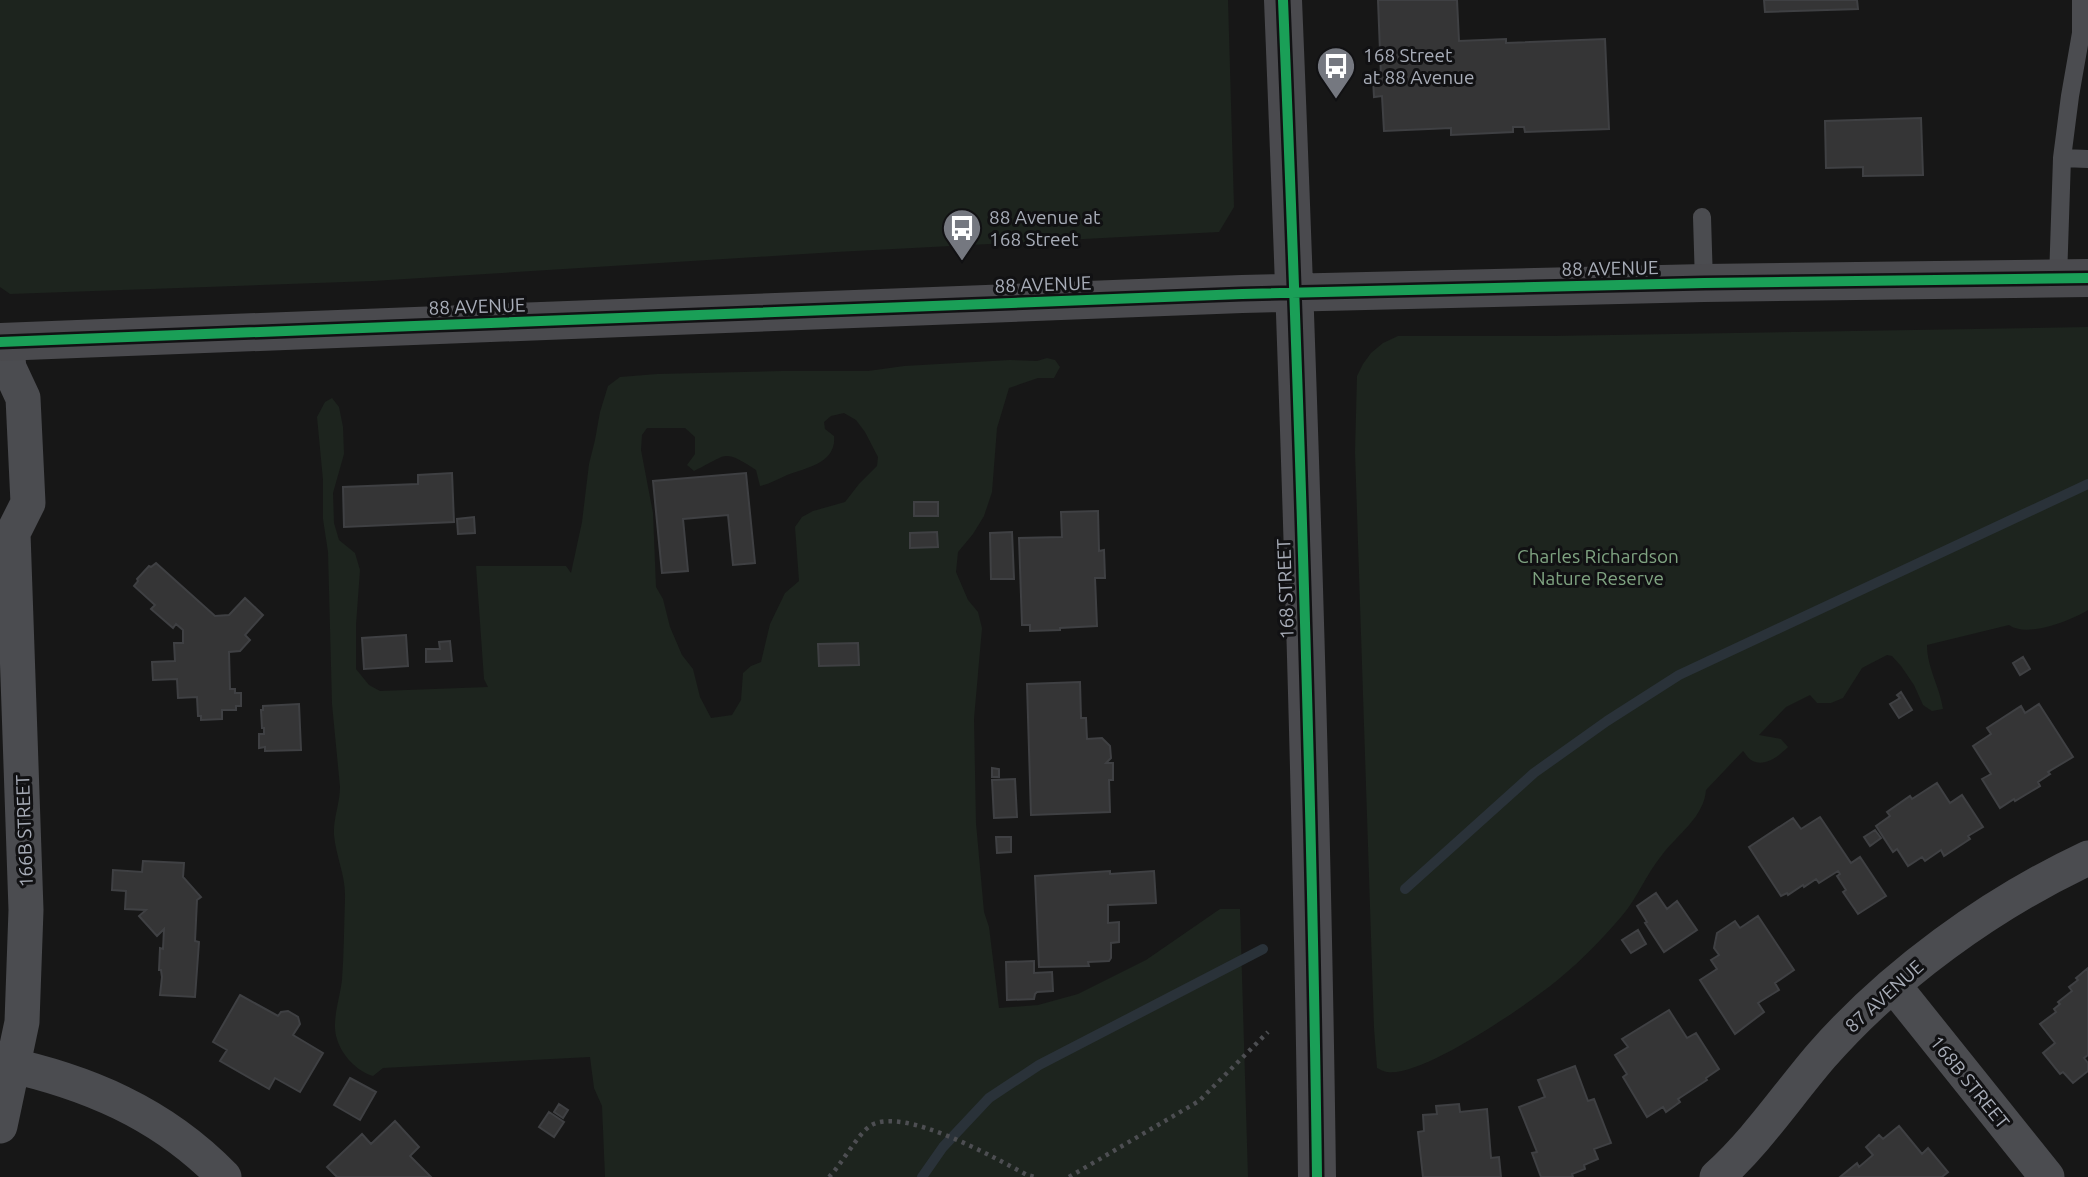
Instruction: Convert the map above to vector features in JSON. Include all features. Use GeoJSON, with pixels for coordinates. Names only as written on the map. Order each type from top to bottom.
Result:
{"type":"FeatureCollection","features":[{"type":"Feature","properties":{"kind":"main road","name":"168 STREET"},"geometry":{"type":"LineString","coordinates":[[1283,0],[1295,293],[1317,1177]]}},
{"type":"Feature","properties":{"kind":"main road","name":"88 AVENUE"},"geometry":{"type":"LineString","coordinates":[[8,366],[1295,293],[1704,283],[2073,278]]}},
{"type":"Feature","properties":{"kind":"street","name":"166B STREET"},"geometry":{"type":"LineString","coordinates":[[0,1126],[6,1065],[22,1022],[26,910],[7,524],[28,502],[8,366]]}},
{"type":"Feature","properties":{"kind":"street","name":"87 AVENUE"},"geometry":{"type":"LineString","coordinates":[[1717,1177],[1749,1146],[1829,1047],[1894,986],[1990,912],[2088,858]]}},
{"type":"Feature","properties":{"kind":"street","name":"168B STREET"},"geometry":{"type":"LineString","coordinates":[[1894,986],[2047,1177]]}},
{"type":"Feature","properties":{"kind":"street"},"geometry":{"type":"LineString","coordinates":[[6,1065],[52,1075],[120,1101],[170,1132],[225,1177]]}},
{"type":"Feature","properties":{"kind":"lane"},"geometry":{"type":"LineString","coordinates":[[2073,278],[2062,158],[2081,33],[2081,0]]}},
{"type":"Feature","properties":{"kind":"lane"},"geometry":{"type":"LineString","coordinates":[[2062,158],[2088,159]]}},
{"type":"Feature","properties":{"kind":"lane"},"geometry":{"type":"LineString","coordinates":[[1702,216],[1704,283]]}},
{"type":"Feature","properties":{"kind":"path"},"geometry":{"type":"LineString","coordinates":[[1069,1177],[1199,1101],[1268,1032]]}},
{"type":"Feature","properties":{"kind":"path"},"geometry":{"type":"LineString","coordinates":[[829,1177],[869,1127],[886,1120],[913,1124],[971,1145],[1035,1177]]}},
{"type":"Feature","properties":{"kind":"green space"},"geometry":{"type":"Polygon","coordinates":[[[0,0],[1228,0],[1234,207],[1219,232],[836,252],[373,281],[10,294],[0,287],[0,0]]]}},
{"type":"Feature","properties":{"kind":"green space","name":"Charles Richardson Nature Reserve"},"geometry":{"type":"Polygon","coordinates":[[[2088,327],[2088,610],[2071,619],[2037,629],[2017,629],[2009,625],[1927,645],[1929,662],[1943,709],[1932,711],[1923,705],[1901,666],[1892,656],[1887,655],[1862,668],[1843,698],[1831,703],[1817,703],[1810,695],[1786,707],[1759,735],[1781,739],[1788,747],[1776,757],[1761,763],[1751,760],[1743,751],[1706,790],[1701,809],[1656,862],[1627,910],[1568,971],[1502,1020],[1450,1051],[1403,1071],[1387,1072],[1377,1068],[1355,452],[1357,376],[1371,353],[1398,336],[2088,327]]]}},
{"type":"Feature","properties":{"kind":"green space"},"geometry":{"type":"Polygon","coordinates":[[[1047,358],[1055,360],[1060,367],[1054,378],[1038,378],[1009,388],[997,428],[992,492],[984,516],[958,552],[956,572],[968,600],[978,612],[982,628],[974,719],[976,823],[984,912],[989,927],[999,1008],[1038,1005],[1078,994],[1146,960],[1220,909],[1240,909],[1248,1177],[605,1177],[602,1106],[594,1088],[590,1057],[383,1068],[373,1076],[351,1062],[342,1051],[335,1032],[342,980],[345,891],[334,835],[340,787],[332,704],[328,552],[323,519],[323,480],[317,417],[325,402],[332,398],[339,407],[343,427],[344,454],[333,493],[334,523],[339,540],[355,553],[360,570],[356,669],[369,685],[380,691],[488,687],[484,679],[476,566],[566,566],[571,573],[600,412],[608,386],[620,377],[657,374],[868,371],[904,366],[1037,361],[1047,358]],[[844,413],[831,416],[824,422],[825,429],[834,436],[834,445],[825,458],[811,467],[760,486],[756,470],[730,456],[694,471],[687,465],[695,454],[695,437],[685,428],[647,428],[642,435],[641,450],[653,513],[656,587],[663,599],[670,627],[682,655],[693,669],[700,697],[711,718],[732,715],[741,700],[743,673],[761,662],[770,624],[785,593],[799,581],[795,527],[802,517],[813,511],[845,502],[877,466],[878,457],[856,420],[844,413]]]}},
{"type":"Feature","properties":{"kind":"building"},"geometry":{"type":"Polygon","coordinates":[[[1378,0],[1457,0],[1459,41],[1506,39],[1506,43],[1605,39],[1609,129],[1525,132],[1524,127],[1513,127],[1513,132],[1451,135],[1451,128],[1384,131],[1382,96],[1374,97],[1373,78],[1381,77],[1378,0]]]}},
{"type":"Feature","properties":{"kind":"building"},"geometry":{"type":"Polygon","coordinates":[[[1764,0],[1857,0],[1858,9],[1765,12],[1764,0]]]}},
{"type":"Feature","properties":{"kind":"building"},"geometry":{"type":"Polygon","coordinates":[[[1921,118],[1923,175],[1863,176],[1863,167],[1826,168],[1825,121],[1921,118]]]}},
{"type":"Feature","properties":{"kind":"building"},"geometry":{"type":"Polygon","coordinates":[[[452,473],[454,522],[344,527],[343,487],[418,484],[418,475],[452,473]]]}},
{"type":"Feature","properties":{"kind":"building"},"geometry":{"type":"Polygon","coordinates":[[[746,473],[755,563],[733,565],[728,515],[683,519],[688,571],[662,573],[653,481],[746,473]]]}},
{"type":"Feature","properties":{"kind":"building"},"geometry":{"type":"Polygon","coordinates":[[[914,502],[938,502],[938,516],[914,516],[914,502]]]}},
{"type":"Feature","properties":{"kind":"building"},"geometry":{"type":"Polygon","coordinates":[[[1098,511],[1099,551],[1104,550],[1105,578],[1095,578],[1097,626],[1030,631],[1030,625],[1022,625],[1019,538],[1062,537],[1061,512],[1098,511]]]}},
{"type":"Feature","properties":{"kind":"building"},"geometry":{"type":"Polygon","coordinates":[[[474,517],[475,533],[458,534],[457,519],[474,517]]]}},
{"type":"Feature","properties":{"kind":"building"},"geometry":{"type":"Polygon","coordinates":[[[937,532],[938,547],[910,548],[910,533],[937,532]]]}},
{"type":"Feature","properties":{"kind":"building"},"geometry":{"type":"Polygon","coordinates":[[[1012,532],[1014,579],[991,579],[990,533],[1012,532]]]}},
{"type":"Feature","properties":{"kind":"building"},"geometry":{"type":"Polygon","coordinates":[[[156,563],[215,616],[229,615],[245,598],[263,615],[245,635],[250,640],[240,651],[229,652],[230,689],[241,693],[241,706],[236,706],[236,710],[222,710],[222,719],[201,720],[201,716],[198,716],[197,697],[178,698],[177,679],[153,680],[152,662],[175,661],[174,643],[183,643],[183,630],[176,624],[173,628],[151,609],[155,605],[134,586],[149,566],[156,563]]]}},
{"type":"Feature","properties":{"kind":"building"},"geometry":{"type":"Polygon","coordinates":[[[406,635],[408,666],[364,669],[362,638],[406,635]]]}},
{"type":"Feature","properties":{"kind":"building"},"geometry":{"type":"Polygon","coordinates":[[[450,641],[452,661],[426,662],[426,649],[440,649],[439,642],[450,641]]]}},
{"type":"Feature","properties":{"kind":"building"},"geometry":{"type":"Polygon","coordinates":[[[858,643],[859,665],[819,666],[818,644],[858,643]]]}},
{"type":"Feature","properties":{"kind":"building"},"geometry":{"type":"Polygon","coordinates":[[[2023,657],[2030,669],[2020,675],[2013,663],[2023,657]]]}},
{"type":"Feature","properties":{"kind":"building"},"geometry":{"type":"Polygon","coordinates":[[[1080,682],[1081,718],[1086,718],[1087,739],[1102,738],[1110,746],[1111,758],[1106,763],[1113,763],[1113,780],[1109,780],[1110,812],[1031,815],[1027,684],[1080,682]]]}},
{"type":"Feature","properties":{"kind":"building"},"geometry":{"type":"Polygon","coordinates":[[[1901,692],[1912,710],[1899,718],[1890,704],[1900,698],[1897,695],[1901,692]]]}},
{"type":"Feature","properties":{"kind":"building"},"geometry":{"type":"Polygon","coordinates":[[[299,704],[301,750],[265,751],[265,747],[259,748],[259,734],[264,734],[261,710],[263,706],[299,704]]]}},
{"type":"Feature","properties":{"kind":"building"},"geometry":{"type":"Polygon","coordinates":[[[2039,704],[2073,757],[2048,772],[2050,774],[2038,782],[2040,786],[2000,808],[1982,779],[1991,774],[1973,746],[1991,734],[1987,728],[2021,706],[2025,713],[2039,704]]]}},
{"type":"Feature","properties":{"kind":"building"},"geometry":{"type":"Polygon","coordinates":[[[992,768],[999,769],[999,777],[992,777],[992,768]]]}},
{"type":"Feature","properties":{"kind":"building"},"geometry":{"type":"Polygon","coordinates":[[[1015,779],[1017,817],[994,818],[992,780],[1015,779]]]}},
{"type":"Feature","properties":{"kind":"building"},"geometry":{"type":"Polygon","coordinates":[[[1937,783],[1950,803],[1962,795],[1983,827],[1944,856],[1941,850],[1925,861],[1922,857],[1908,866],[1897,849],[1893,852],[1876,826],[1890,816],[1887,812],[1910,796],[1912,799],[1937,783]]]}},
{"type":"Feature","properties":{"kind":"building"},"geometry":{"type":"Polygon","coordinates":[[[1820,817],[1851,863],[1860,857],[1886,896],[1858,914],[1843,892],[1846,890],[1837,876],[1840,874],[1838,871],[1819,883],[1816,879],[1788,895],[1787,893],[1781,896],[1749,847],[1793,818],[1801,829],[1820,817]]]}},
{"type":"Feature","properties":{"kind":"building"},"geometry":{"type":"Polygon","coordinates":[[[1875,830],[1881,838],[1870,846],[1864,837],[1875,830]]]}},
{"type":"Feature","properties":{"kind":"building"},"geometry":{"type":"Polygon","coordinates":[[[996,837],[1011,837],[1011,852],[997,853],[996,837]]]}},
{"type":"Feature","properties":{"kind":"building"},"geometry":{"type":"Polygon","coordinates":[[[143,861],[184,863],[183,877],[201,897],[197,900],[195,941],[199,942],[195,997],[160,995],[160,948],[163,949],[164,929],[157,936],[139,916],[146,910],[125,909],[126,891],[112,890],[113,870],[142,872],[143,861]]]}},
{"type":"Feature","properties":{"kind":"building"},"geometry":{"type":"Polygon","coordinates":[[[1110,871],[1110,874],[1154,871],[1156,903],[1108,905],[1108,923],[1119,922],[1119,942],[1111,943],[1109,961],[1088,962],[1089,966],[1039,967],[1035,876],[1110,871]]]}},
{"type":"Feature","properties":{"kind":"building"},"geometry":{"type":"Polygon","coordinates":[[[1656,893],[1667,909],[1677,901],[1697,930],[1664,952],[1637,906],[1656,893]]]}},
{"type":"Feature","properties":{"kind":"building"},"geometry":{"type":"Polygon","coordinates":[[[1758,916],[1794,970],[1775,983],[1779,990],[1758,1003],[1764,1012],[1735,1034],[1700,980],[1717,969],[1711,960],[1719,955],[1714,948],[1717,933],[1735,921],[1740,928],[1758,916]]]}},
{"type":"Feature","properties":{"kind":"building"},"geometry":{"type":"Polygon","coordinates":[[[1638,930],[1646,944],[1631,953],[1622,940],[1638,930]]]}},
{"type":"Feature","properties":{"kind":"building"},"geometry":{"type":"Polygon","coordinates":[[[1034,961],[1034,973],[1052,972],[1053,991],[1037,992],[1034,999],[1007,1000],[1006,962],[1034,961]]]}},
{"type":"Feature","properties":{"kind":"building"},"geometry":{"type":"Polygon","coordinates":[[[2088,968],[2088,1055],[2084,1058],[2088,1063],[2088,1071],[2073,1083],[2063,1072],[2060,1074],[2043,1053],[2055,1043],[2040,1024],[2056,1012],[2054,1009],[2060,1004],[2058,1002],[2072,991],[2069,987],[2088,968]]]}},
{"type":"Feature","properties":{"kind":"building"},"geometry":{"type":"Polygon","coordinates":[[[240,995],[278,1016],[281,1012],[288,1011],[298,1017],[300,1024],[293,1035],[323,1053],[300,1092],[275,1078],[269,1089],[220,1061],[227,1050],[213,1042],[240,995]]]}},
{"type":"Feature","properties":{"kind":"building"},"geometry":{"type":"Polygon","coordinates":[[[1669,1010],[1687,1038],[1696,1033],[1719,1069],[1678,1099],[1680,1102],[1666,1112],[1663,1107],[1647,1117],[1623,1077],[1627,1074],[1615,1055],[1628,1047],[1622,1039],[1669,1010]]]}},
{"type":"Feature","properties":{"kind":"building"},"geometry":{"type":"Polygon","coordinates":[[[1575,1066],[1588,1101],[1594,1099],[1611,1143],[1594,1149],[1598,1159],[1584,1165],[1585,1169],[1572,1174],[1573,1177],[1541,1177],[1532,1153],[1537,1152],[1519,1107],[1545,1097],[1538,1080],[1575,1066]]]}},
{"type":"Feature","properties":{"kind":"building"},"geometry":{"type":"Polygon","coordinates":[[[350,1078],[376,1092],[360,1120],[334,1105],[350,1078]]]}},
{"type":"Feature","properties":{"kind":"building"},"geometry":{"type":"Polygon","coordinates":[[[559,1104],[568,1110],[563,1118],[554,1112],[559,1104]]]}},
{"type":"Feature","properties":{"kind":"building"},"geometry":{"type":"Polygon","coordinates":[[[1459,1104],[1460,1112],[1487,1109],[1491,1158],[1499,1157],[1501,1177],[1423,1177],[1418,1132],[1424,1131],[1423,1115],[1437,1114],[1436,1106],[1459,1104]]]}},
{"type":"Feature","properties":{"kind":"building"},"geometry":{"type":"Polygon","coordinates":[[[549,1112],[564,1122],[554,1137],[539,1127],[549,1112]]]}},
{"type":"Feature","properties":{"kind":"building"},"geometry":{"type":"Polygon","coordinates":[[[395,1121],[419,1147],[410,1156],[431,1177],[337,1177],[327,1167],[362,1134],[371,1144],[395,1121]]]}},
{"type":"Feature","properties":{"kind":"building"},"geometry":{"type":"Polygon","coordinates":[[[1899,1126],[1922,1154],[1928,1148],[1948,1172],[1942,1177],[1840,1177],[1857,1163],[1859,1167],[1873,1155],[1866,1147],[1879,1135],[1883,1139],[1899,1126]]]}},
{"type":"Feature","properties":{"kind":"waterway"},"geometry":{"type":"LineString","coordinates":[[1405,889],[1534,773],[1607,721],[1679,675],[2088,484]]}},
{"type":"Feature","properties":{"kind":"waterway"},"geometry":{"type":"LineString","coordinates":[[922,1177],[943,1147],[989,1098],[1039,1065],[1263,949]]}},
{"type":"Feature","properties":{"kind":"cycle path"},"geometry":{"type":"LineString","coordinates":[[1283,0],[1304,588],[1317,1177]]}},
{"type":"Feature","properties":{"kind":"cycle path"},"geometry":{"type":"LineString","coordinates":[[0,342],[1242,294],[1704,283],[2088,278]]}},
{"type":"Feature","properties":{"kind":"place","name":"168 Street at 88 Avenue"},"geometry":{"type":"Point","coordinates":[1336,100]}},
{"type":"Feature","properties":{"kind":"place","name":"88 Avenue at 168 Street"},"geometry":{"type":"Point","coordinates":[962,262]}}]}
